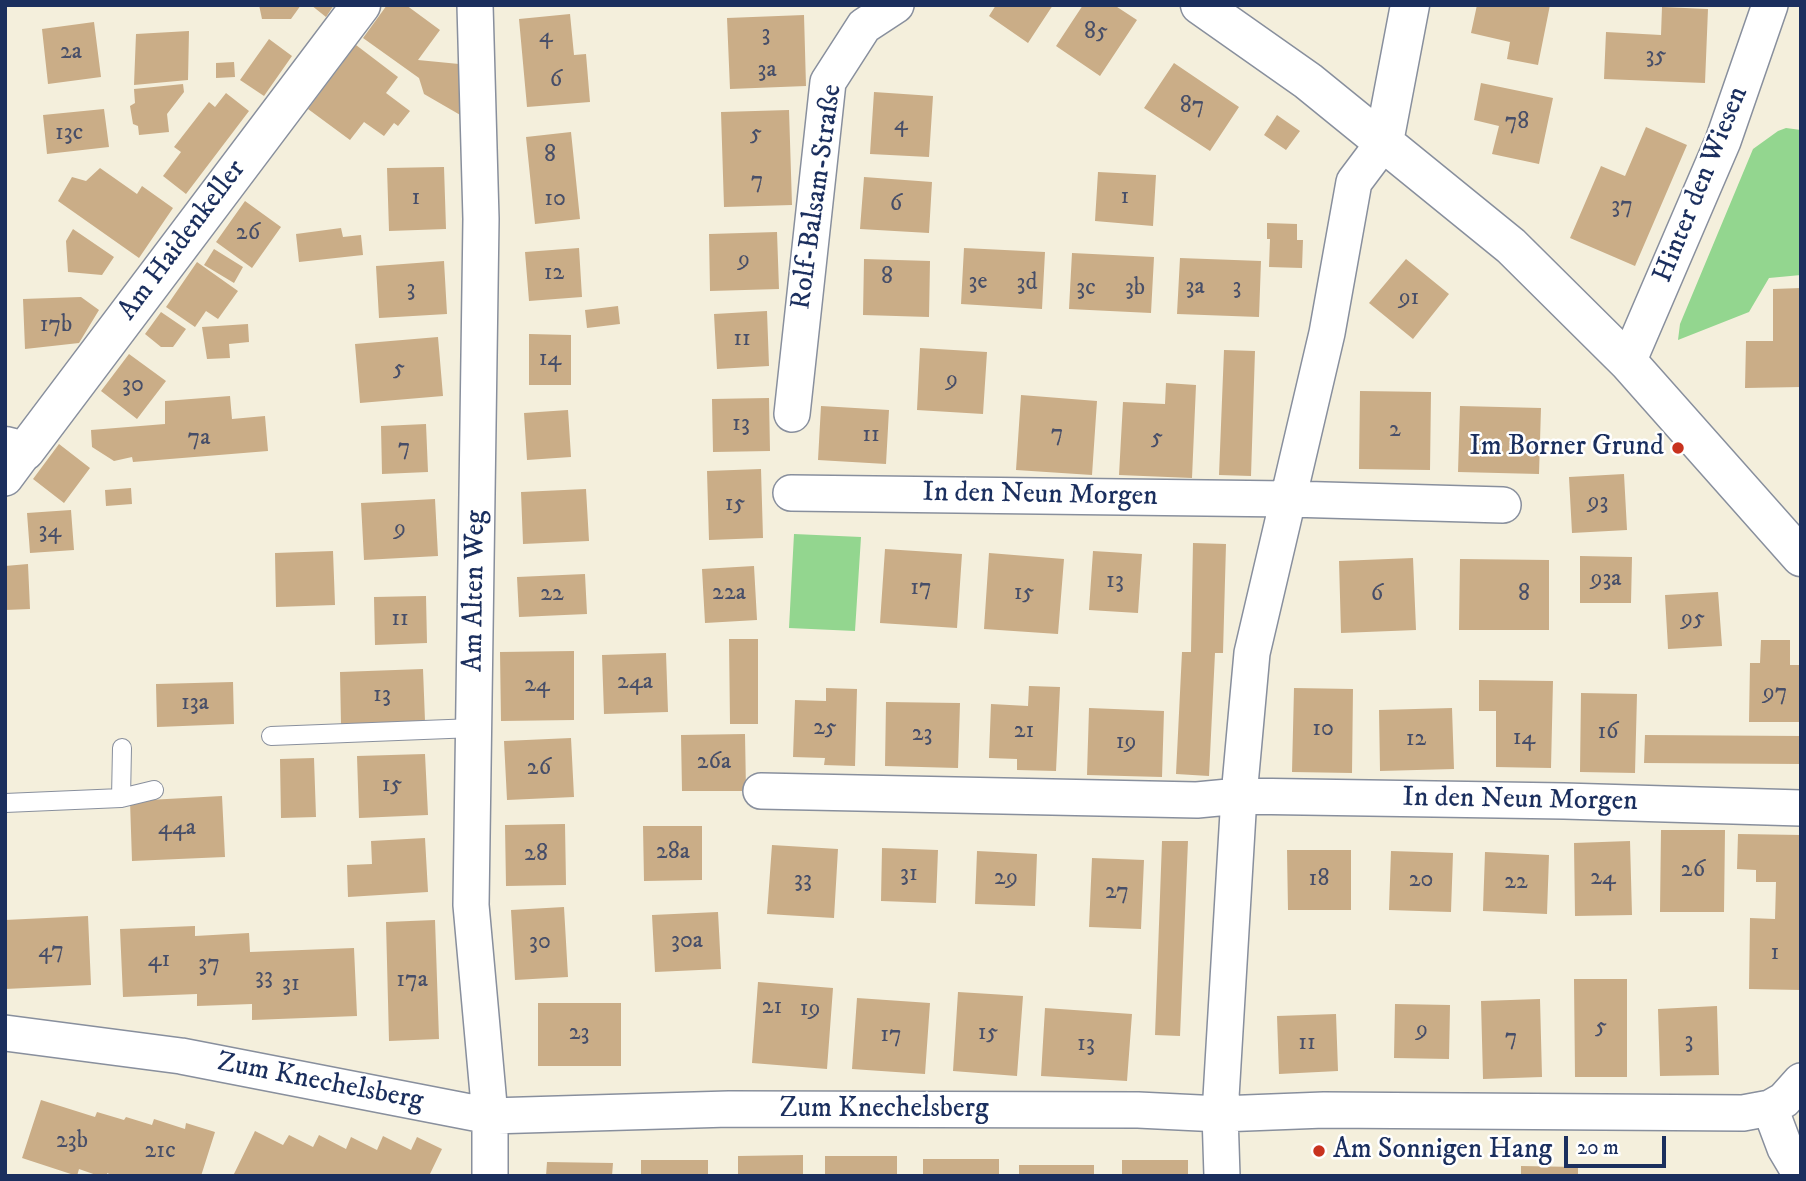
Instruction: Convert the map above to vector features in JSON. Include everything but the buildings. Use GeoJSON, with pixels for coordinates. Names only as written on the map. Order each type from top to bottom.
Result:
{"type":"FeatureCollection","features":[{"type":"Feature","properties":{"kind":"street","name":"Am Haidenkeller"},"geometry":{"type":"LineString","coordinates":[[12,458],[361,5]]}},
{"type":"Feature","properties":{"kind":"street","name":"Am Alten Weg"},"geometry":{"type":"LineString","coordinates":[[475,5],[481,219],[471,905],[490,1116],[490,1176]]}},
{"type":"Feature","properties":{"kind":"street","name":"Rolf-Balsam-Straße"},"geometry":{"type":"LineString","coordinates":[[792,414],[828,82],[864,26],[895,5]]}},
{"type":"Feature","properties":{"kind":"street"},"geometry":{"type":"LineString","coordinates":[[1200,5],[1308,80],[1511,246],[1628,362],[1801,557]]}},
{"type":"Feature","properties":{"kind":"street"},"geometry":{"type":"LineString","coordinates":[[1222,1176],[1220,1114],[1239,796],[1252,653],[1327,333],[1354,182],[1384,142],[1410,5]]}},
{"type":"Feature","properties":{"kind":"street","name":"Hinter den Wiesen"},"geometry":{"type":"LineString","coordinates":[[1628,362],[1723,141],[1770,5]]}},
{"type":"Feature","properties":{"kind":"street","name":"In den Neun Morgen"},"geometry":{"type":"LineString","coordinates":[[791,493],[1289,499],[1503,505]]}},
{"type":"Feature","properties":{"kind":"street","name":"In den Neun Morgen"},"geometry":{"type":"LineString","coordinates":[[761,792],[1197,800],[1239,796],[1801,808]]}},
{"type":"Feature","properties":{"kind":"street","name":"Zum Knechelsberg"},"geometry":{"type":"LineString","coordinates":[[5,1033],[181,1056],[490,1116],[729,1109],[1138,1110],[1220,1114],[1324,1110],[1743,1113],[1770,1108]]}},
{"type":"Feature","properties":{"kind":"street"},"geometry":{"type":"LineString","coordinates":[[1801,1081],[1784,1100],[1770,1108],[1785,1148],[1801,1175]]}},
{"type":"Feature","properties":{"kind":"lane"},"geometry":{"type":"LineString","coordinates":[[271,736],[474,728]]}},
{"type":"Feature","properties":{"kind":"lane"},"geometry":{"type":"LineString","coordinates":[[121,798],[122,748]]}},
{"type":"Feature","properties":{"kind":"lane"},"geometry":{"type":"LineString","coordinates":[[5,803],[121,798],[154,790]]}},
{"type":"Feature","properties":{"kind":"green space"},"geometry":{"type":"Polygon","coordinates":[[[1786,128],[1801,130],[1801,275],[1769,278],[1749,312],[1678,340],[1680,324],[1753,149],[1786,128]]]}},
{"type":"Feature","properties":{"kind":"green space"},"geometry":{"type":"Polygon","coordinates":[[[794,534],[861,537],[855,631],[789,628],[794,534]]]}},
{"type":"Feature","properties":{"kind":"place","name":"Im Borner Grund"},"geometry":{"type":"Point","coordinates":[1678,448]}},
{"type":"Feature","properties":{"kind":"place","name":"Am Sonnigen Hang"},"geometry":{"type":"Point","coordinates":[1319,1151]}}]}
